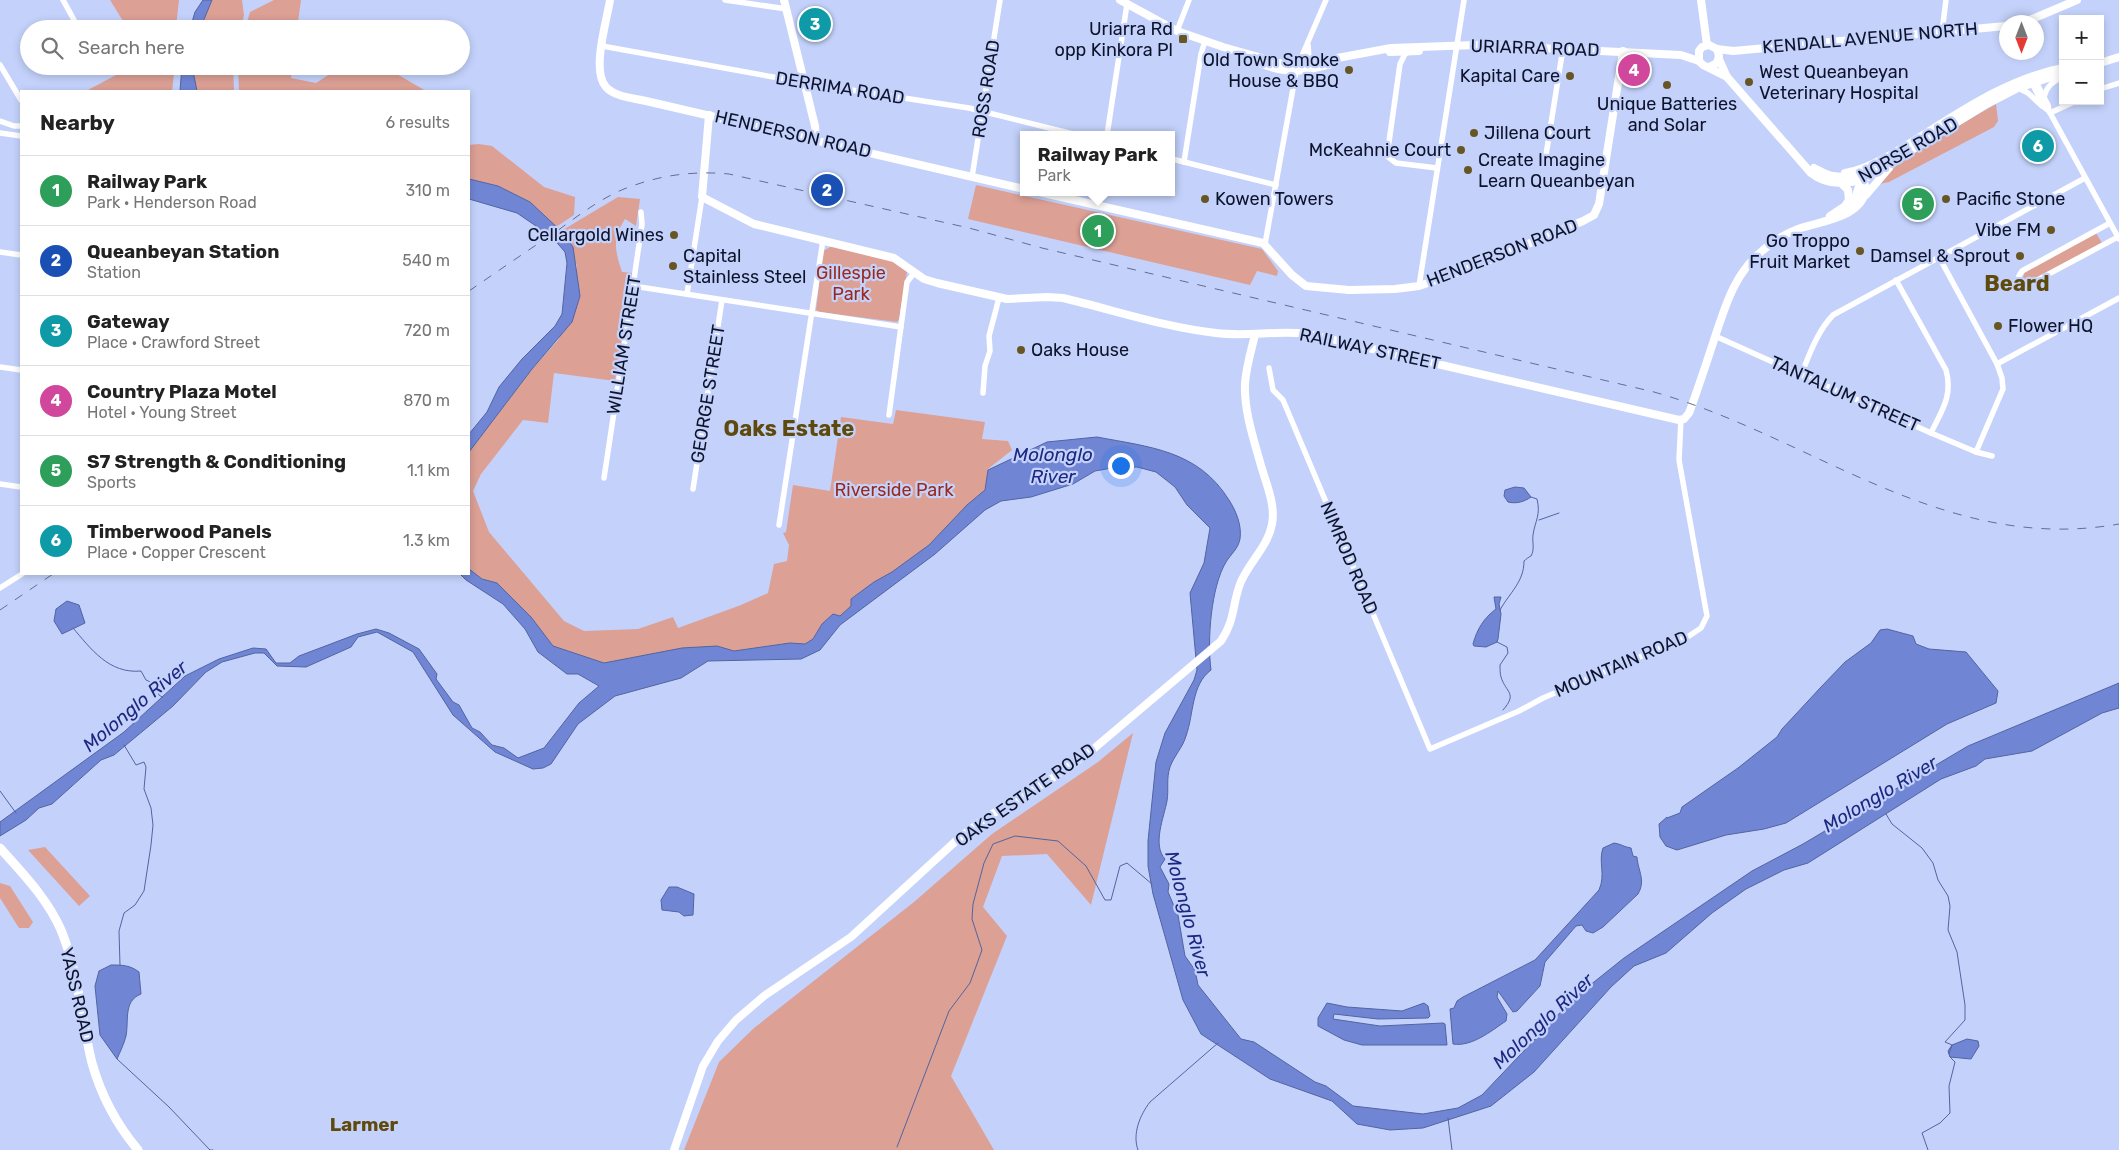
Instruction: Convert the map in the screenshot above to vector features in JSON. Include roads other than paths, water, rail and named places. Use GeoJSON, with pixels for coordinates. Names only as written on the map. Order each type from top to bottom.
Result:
{"type":"FeatureCollection","features":[{"type":"Feature","properties":{"kind":"main road","name":"HENDERSON ROAD"},"geometry":{"type":"LineString","coordinates":[[610,0],[602,46],[601,77],[606,87],[611,91],[624,96],[1020,188]]}},
{"type":"Feature","properties":{"kind":"main road"},"geometry":{"type":"LineString","coordinates":[[784,0],[815,126],[816,140]]}},
{"type":"Feature","properties":{"kind":"main road"},"geometry":{"type":"LineString","coordinates":[[1701,0],[1707,45]]}},
{"type":"Feature","properties":{"kind":"main road"},"geometry":{"type":"LineString","coordinates":[[2042,15],[2077,0]]}},
{"type":"Feature","properties":{"kind":"main road","name":"URIARRA ROAD"},"geometry":{"type":"LineString","coordinates":[[1124,2],[1176,31],[1223,47],[1297,68],[1333,64],[1391,48],[1486,44],[1681,55],[1699,61]]}},
{"type":"Feature","properties":{"kind":"main road","name":"KENDALL AVENUE NORTH"},"geometry":{"type":"LineString","coordinates":[[1717,49],[1733,50],[1999,27]]}},
{"type":"Feature","properties":{"kind":"main road"},"geometry":{"type":"LineString","coordinates":[[1707,45],[1717,49],[1727,77],[1798,160]]}},
{"type":"Feature","properties":{"kind":"main road"},"geometry":{"type":"LineString","coordinates":[[1707,45],[1699,51],[1699,61],[1727,77]]}},
{"type":"Feature","properties":{"kind":"main road","name":"URIARRA ROAD"},"geometry":{"type":"LineString","coordinates":[[1373,52],[1409,52],[1453,46]]}},
{"type":"Feature","properties":{"kind":"main road","name":"KENDALL AVENUE NORTH"},"geometry":{"type":"LineString","coordinates":[[1719,59],[1733,50]]}},
{"type":"Feature","properties":{"kind":"main road","name":"HENDERSON ROAD"},"geometry":{"type":"LineString","coordinates":[[1265,244],[1300,282],[1312,287],[1365,291],[1419,286],[1464,270],[1583,221],[1596,212],[1599,204],[1623,51]]}},
{"type":"Feature","properties":{"kind":"main road","name":"URIARRA ROAD"},"geometry":{"type":"LineString","coordinates":[[1681,55],[1699,51]]}},
{"type":"Feature","properties":{"kind":"main road","name":"URIARRA ROAD"},"geometry":{"type":"LineString","coordinates":[[1297,68],[1319,62],[1357,56]]}},
{"type":"Feature","properties":{"kind":"main road"},"geometry":{"type":"LineString","coordinates":[[2104,62],[2119,58]]}},
{"type":"Feature","properties":{"kind":"main road"},"geometry":{"type":"LineString","coordinates":[[1709,67],[1715,65],[1719,59]]}},
{"type":"Feature","properties":{"kind":"main road","name":"NORSE ROAD"},"geometry":{"type":"LineString","coordinates":[[1798,160],[1814,168],[1833,173],[1850,172],[1898,151],[1972,106],[2059,70]]}},
{"type":"Feature","properties":{"kind":"main road","name":"NORSE ROAD"},"geometry":{"type":"LineString","coordinates":[[1798,160],[1816,177],[1841,183],[1861,179],[1985,105],[2033,80],[2059,76]]}},
{"type":"Feature","properties":{"kind":"main road"},"geometry":{"type":"LineString","coordinates":[[702,197],[709,115]]}},
{"type":"Feature","properties":{"kind":"main road"},"geometry":{"type":"LineString","coordinates":[[1820,221],[1850,212],[1858,206],[1885,170],[1911,154],[1920,144]]}},
{"type":"Feature","properties":{"kind":"main road"},"geometry":{"type":"LineString","coordinates":[[1681,420],[1689,413],[1730,294],[1748,265],[1762,250],[1780,238],[1820,221],[1852,204],[1861,179],[1868,170],[1898,151]]}},
{"type":"Feature","properties":{"kind":"main road"},"geometry":{"type":"LineString","coordinates":[[1814,168],[1833,176],[1855,176],[1861,179],[1866,187],[1864,196]]}},
{"type":"Feature","properties":{"kind":"main road"},"geometry":{"type":"LineString","coordinates":[[1830,216],[1849,200],[1848,190],[1841,183]]}},
{"type":"Feature","properties":{"kind":"main road"},"geometry":{"type":"LineString","coordinates":[[1056,196],[1265,244]]}},
{"type":"Feature","properties":{"kind":"main road","name":"RAILWAY STREET"},"geometry":{"type":"LineString","coordinates":[[702,197],[754,224],[894,258],[931,282],[999,298],[1014,300],[1055,297],[1196,330],[1254,335],[1297,332],[1681,420]]}},
{"type":"Feature","properties":{"kind":"main road","name":"OAKS ESTATE ROAD"},"geometry":{"type":"LineString","coordinates":[[674,1150],[703,1066],[718,1041],[736,1020],[764,996],[851,937],[958,839],[984,819],[1075,764],[1213,649],[1228,630],[1242,578],[1267,540],[1272,525],[1272,506],[1252,435],[1246,403],[1246,374],[1254,335]]}},
{"type":"Feature","properties":{"kind":"main road","name":"YASS ROAD"},"geometry":{"type":"LineString","coordinates":[[0,848],[45,901],[60,930],[76,978],[93,1065],[105,1097],[117,1120],[138,1150]]}},
{"type":"Feature","properties":{"kind":"main road"},"geometry":{"type":"LineString","coordinates":[[117,1120],[130,1150]]}},
{"type":"Feature","properties":{"kind":"street"},"geometry":{"type":"LineString","coordinates":[[63,0],[74,20]]}},
{"type":"Feature","properties":{"kind":"street"},"geometry":{"type":"LineString","coordinates":[[725,0],[787,9]]}},
{"type":"Feature","properties":{"kind":"street","name":"ROSS ROAD"},"geometry":{"type":"LineString","coordinates":[[972,177],[1000,0]]}},
{"type":"Feature","properties":{"kind":"street"},"geometry":{"type":"LineString","coordinates":[[1176,31],[1189,0]]}},
{"type":"Feature","properties":{"kind":"street"},"geometry":{"type":"LineString","coordinates":[[1265,244],[1297,68],[1326,0]]}},
{"type":"Feature","properties":{"kind":"street"},"geometry":{"type":"LineString","coordinates":[[1419,286],[1438,168],[1453,46],[1464,0]]}},
{"type":"Feature","properties":{"kind":"street"},"geometry":{"type":"LineString","coordinates":[[1942,32],[1946,0]]}},
{"type":"Feature","properties":{"kind":"street"},"geometry":{"type":"LineString","coordinates":[[1107,131],[1124,2]]}},
{"type":"Feature","properties":{"kind":"street"},"geometry":{"type":"LineString","coordinates":[[1184,162],[1201,53],[1205,41]]}},
{"type":"Feature","properties":{"kind":"street"},"geometry":{"type":"LineString","coordinates":[[1308,43],[1307,52],[1309,58],[1319,62]]}},
{"type":"Feature","properties":{"kind":"street","name":"DERRIMA ROAD"},"geometry":{"type":"LineString","coordinates":[[602,46],[805,83],[983,111],[1061,131]]}},
{"type":"Feature","properties":{"kind":"street"},"geometry":{"type":"LineString","coordinates":[[1546,155],[1563,48]]}},
{"type":"Feature","properties":{"kind":"street"},"geometry":{"type":"LineString","coordinates":[[1392,52],[1398,56],[1400,64]]}},
{"type":"Feature","properties":{"kind":"street"},"geometry":{"type":"LineString","coordinates":[[1409,52],[1404,54],[1400,64],[1387,151],[1389,159],[1396,163],[1438,168]]}},
{"type":"Feature","properties":{"kind":"street"},"geometry":{"type":"LineString","coordinates":[[0,65],[20,98]]}},
{"type":"Feature","properties":{"kind":"street"},"geometry":{"type":"LineString","coordinates":[[2044,98],[2046,89],[2059,78]]}},
{"type":"Feature","properties":{"kind":"street"},"geometry":{"type":"LineString","coordinates":[[2033,80],[2044,98],[2048,110]]}},
{"type":"Feature","properties":{"kind":"street"},"geometry":{"type":"LineString","coordinates":[[2033,80],[2048,110],[2110,223],[2118,238],[2029,285],[2024,285],[2019,281],[2022,271],[2110,223]]}},
{"type":"Feature","properties":{"kind":"street"},"geometry":{"type":"LineString","coordinates":[[2018,88],[2027,92],[2048,110]]}},
{"type":"Feature","properties":{"kind":"street"},"geometry":{"type":"LineString","coordinates":[[2048,110],[2064,105]]}},
{"type":"Feature","properties":{"kind":"street"},"geometry":{"type":"LineString","coordinates":[[0,121],[20,126]]}},
{"type":"Feature","properties":{"kind":"street"},"geometry":{"type":"LineString","coordinates":[[0,133],[20,136]]}},
{"type":"Feature","properties":{"kind":"street"},"geometry":{"type":"LineString","coordinates":[[1175,160],[1276,185]]}},
{"type":"Feature","properties":{"kind":"street"},"geometry":{"type":"LineString","coordinates":[[1801,374],[1814,344],[1825,324],[1833,315],[2085,178]]}},
{"type":"Feature","properties":{"kind":"street"},"geometry":{"type":"LineString","coordinates":[[686,294],[702,197]]}},
{"type":"Feature","properties":{"kind":"street","name":"WILLIAM STREET"},"geometry":{"type":"LineString","coordinates":[[604,478],[634,286],[642,224],[641,212]]}},
{"type":"Feature","properties":{"kind":"street"},"geometry":{"type":"LineString","coordinates":[[779,525],[823,240]]}},
{"type":"Feature","properties":{"kind":"street"},"geometry":{"type":"LineString","coordinates":[[0,252],[20,255]]}},
{"type":"Feature","properties":{"kind":"street"},"geometry":{"type":"LineString","coordinates":[[1939,257],[1997,364],[2002,378],[2003,389],[1976,452]]}},
{"type":"Feature","properties":{"kind":"street"},"geometry":{"type":"LineString","coordinates":[[889,415],[907,282],[915,272]]}},
{"type":"Feature","properties":{"kind":"street"},"geometry":{"type":"LineString","coordinates":[[1896,280],[1946,370],[1949,381],[1948,397],[1931,433]]}},
{"type":"Feature","properties":{"kind":"street"},"geometry":{"type":"LineString","coordinates":[[634,286],[901,327]]}},
{"type":"Feature","properties":{"kind":"street"},"geometry":{"type":"LineString","coordinates":[[984,393],[985,366],[990,351],[989,336],[999,298]]}},
{"type":"Feature","properties":{"kind":"street"},"geometry":{"type":"LineString","coordinates":[[1997,364],[2119,298]]}},
{"type":"Feature","properties":{"kind":"street","name":"GEORGE STREET"},"geometry":{"type":"LineString","coordinates":[[693,489],[722,300]]}},
{"type":"Feature","properties":{"kind":"street","name":"TANTALUM STREET"},"geometry":{"type":"LineString","coordinates":[[1715,336],[1931,433],[1976,452],[1992,456]]}},
{"type":"Feature","properties":{"kind":"street"},"geometry":{"type":"LineString","coordinates":[[0,368],[20,370]]}},
{"type":"Feature","properties":{"kind":"street","name":"NIMROD ROAD"},"geometry":{"type":"LineString","coordinates":[[1268,368],[1273,390],[1283,400],[1430,749]]}},
{"type":"Feature","properties":{"kind":"street","name":"MOUNTAIN ROAD"},"geometry":{"type":"LineString","coordinates":[[1430,749],[1518,711],[1543,698],[1689,636],[1701,628],[1707,616],[1680,460],[1681,420]]}},
{"type":"Feature","properties":{"kind":"street"},"geometry":{"type":"LineString","coordinates":[[0,484],[20,487]]}},
{"type":"Feature","properties":{"kind":"street"},"geometry":{"type":"LineString","coordinates":[[0,588],[20,575]]}},
{"type":"Feature","properties":{"kind":"water"},"geometry":{"type":"Polygon","coordinates":[[[203,0],[212,0],[204,20],[193,20],[195,12],[203,0]]]}},
{"type":"Feature","properties":{"kind":"water"},"geometry":{"type":"Polygon","coordinates":[[[181,75],[194,75],[197,90],[180,90],[181,75]]]}},
{"type":"Feature","properties":{"kind":"water"},"geometry":{"type":"Polygon","coordinates":[[[470,179],[498,186],[530,202],[561,231],[573,247],[580,296],[572,322],[532,369],[470,451],[470,433],[487,412],[499,387],[522,359],[555,326],[562,314],[567,263],[565,252],[552,237],[517,213],[470,199],[470,179]]]}},
{"type":"Feature","properties":{"kind":"water","name":"Molonglo River"},"geometry":{"type":"Polygon","coordinates":[[[1097,437],[1153,448],[1171,454],[1203,470],[1217,483],[1232,504],[1239,523],[1240,539],[1236,549],[1226,562],[1217,585],[1211,614],[1211,670],[1205,676],[1196,692],[1185,740],[1170,767],[1167,801],[1159,839],[1161,853],[1165,859],[1160,867],[1169,884],[1168,892],[1178,915],[1185,956],[1195,970],[1198,985],[1241,1039],[1254,1042],[1315,1082],[1326,1086],[1353,1106],[1423,1114],[1458,1108],[1482,1095],[1574,998],[1624,958],[1752,871],[1803,844],[1968,746],[2119,683],[2119,708],[2102,713],[2032,751],[1985,759],[1976,766],[1941,779],[1808,863],[1784,870],[1746,889],[1712,913],[1666,953],[1634,966],[1611,987],[1534,1072],[1491,1106],[1423,1128],[1390,1130],[1357,1124],[1332,1101],[1270,1079],[1201,1034],[1183,1000],[1153,894],[1148,866],[1148,841],[1156,762],[1165,733],[1194,680],[1197,670],[1190,593],[1204,563],[1210,528],[1187,505],[1175,487],[1156,472],[1137,467],[1095,471],[1073,484],[1031,497],[1001,501],[985,510],[935,554],[840,625],[820,650],[801,659],[708,661],[681,678],[615,696],[578,724],[551,764],[543,768],[533,769],[495,752],[453,715],[413,652],[377,632],[358,637],[351,647],[306,667],[277,666],[264,653],[255,653],[222,662],[206,672],[173,706],[114,755],[101,760],[52,804],[39,808],[26,820],[0,836],[0,822],[124,732],[185,676],[219,659],[253,648],[266,649],[276,663],[290,663],[299,656],[357,634],[376,629],[389,633],[419,649],[437,674],[436,679],[453,702],[459,705],[472,728],[480,732],[492,745],[504,748],[518,758],[544,748],[579,703],[599,686],[578,674],[567,674],[538,652],[525,629],[503,604],[461,575],[470,575],[470,570],[482,579],[497,583],[531,617],[553,646],[604,663],[682,648],[717,646],[734,651],[790,643],[805,644],[813,639],[822,624],[833,614],[840,616],[851,606],[851,599],[929,545],[967,505],[985,490],[988,470],[1047,442],[1097,437]]]}},
{"type":"Feature","properties":{"kind":"water"},"geometry":{"type":"Polygon","coordinates":[[[1515,487],[1524,488],[1531,497],[1520,502],[1508,502],[1504,496],[1505,490],[1515,487]]]}},
{"type":"Feature","properties":{"kind":"water"},"geometry":{"type":"Polygon","coordinates":[[[1494,597],[1501,597],[1499,604],[1501,614],[1497,642],[1486,647],[1474,646],[1473,644],[1481,624],[1496,609],[1494,597]]]}},
{"type":"Feature","properties":{"kind":"water"},"geometry":{"type":"Polygon","coordinates":[[[67,601],[79,605],[85,623],[62,634],[54,621],[56,609],[67,601]]]}},
{"type":"Feature","properties":{"kind":"water"},"geometry":{"type":"Polygon","coordinates":[[[1887,629],[1913,636],[1916,644],[1929,649],[1966,652],[1998,691],[1996,703],[1947,724],[1786,823],[1764,829],[1726,835],[1677,850],[1666,846],[1660,837],[1659,824],[1667,817],[1680,813],[1682,807],[1738,768],[1777,737],[1782,729],[1845,662],[1871,643],[1880,630],[1887,629]]]}},
{"type":"Feature","properties":{"kind":"water"},"geometry":{"type":"Polygon","coordinates":[[[1614,843],[1631,848],[1633,856],[1637,857],[1641,880],[1638,894],[1603,927],[1593,933],[1586,931],[1582,925],[1576,926],[1545,962],[1540,986],[1517,1011],[1513,1012],[1498,991],[1497,997],[1507,1014],[1506,1021],[1474,1041],[1453,1044],[1450,1009],[1454,1008],[1457,1001],[1463,997],[1535,960],[1599,890],[1602,879],[1601,858],[1603,848],[1614,843]]]}},
{"type":"Feature","properties":{"kind":"water"},"geometry":{"type":"Polygon","coordinates":[[[669,887],[677,887],[694,894],[693,915],[684,916],[679,912],[662,910],[661,900],[669,887]]]}},
{"type":"Feature","properties":{"kind":"water"},"geometry":{"type":"Polygon","coordinates":[[[111,965],[122,965],[139,972],[141,994],[131,1001],[129,1006],[126,1036],[117,1059],[100,1035],[95,986],[99,971],[111,965]]]}},
{"type":"Feature","properties":{"kind":"water"},"geometry":{"type":"Polygon","coordinates":[[[1327,1003],[1347,1007],[1402,1011],[1424,1003],[1428,1006],[1430,1016],[1428,1018],[1378,1019],[1334,1014],[1333,1019],[1380,1026],[1443,1023],[1445,1024],[1447,1045],[1362,1045],[1344,1040],[1318,1026],[1318,1018],[1327,1003]]]}},
{"type":"Feature","properties":{"kind":"water"},"geometry":{"type":"Polygon","coordinates":[[[1967,1039],[1978,1041],[1979,1046],[1971,1059],[1950,1057],[1948,1051],[1952,1045],[1967,1039]]]}},
{"type":"Feature","properties":{"kind":"waterway"},"geometry":{"type":"LineString","coordinates":[[1500,610],[1522,575],[1524,561],[1532,553],[1538,509],[1537,499],[1531,497]]}},
{"type":"Feature","properties":{"kind":"waterway"},"geometry":{"type":"LineString","coordinates":[[1539,520],[1559,513]]}},
{"type":"Feature","properties":{"kind":"waterway","name":"Molonglo River"},"geometry":{"type":"LineString","coordinates":[[73,628],[102,659],[119,668],[141,671],[146,680],[153,684],[162,697]]}},
{"type":"Feature","properties":{"kind":"waterway"},"geometry":{"type":"LineString","coordinates":[[1497,642],[1507,647],[1508,653],[1500,665],[1501,677],[1510,693],[1510,700],[1503,710]]}},
{"type":"Feature","properties":{"kind":"waterway"},"geometry":{"type":"LineString","coordinates":[[120,965],[119,931],[124,913],[135,905],[144,891],[153,825],[151,808],[144,789],[146,767],[144,762],[136,765],[124,745]]}},
{"type":"Feature","properties":{"kind":"waterway"},"geometry":{"type":"LineString","coordinates":[[0,791],[16,813]]}},
{"type":"Feature","properties":{"kind":"waterway","name":"Molonglo River"},"geometry":{"type":"LineString","coordinates":[[1886,814],[1892,824],[1922,848],[1933,863],[1938,880],[1948,896],[1950,906],[1948,930],[1957,952],[1965,1005],[1965,1020],[1945,1042],[1952,1045],[1949,1054]]}},
{"type":"Feature","properties":{"kind":"waterway"},"geometry":{"type":"LineString","coordinates":[[897,1147],[949,1011],[970,983],[982,950],[972,919],[973,904],[984,863],[993,844],[1015,836],[1058,841],[1086,866],[1105,900],[1111,900],[1120,866],[1127,863],[1152,884]]}},
{"type":"Feature","properties":{"kind":"waterway"},"geometry":{"type":"LineString","coordinates":[[1138,1150],[1136,1144],[1138,1125],[1150,1102],[1218,1043]]}},
{"type":"Feature","properties":{"kind":"waterway"},"geometry":{"type":"LineString","coordinates":[[1928,1150],[1922,1133],[1940,1123],[1950,1113],[1949,1086],[1955,1062],[1950,1057]]}},
{"type":"Feature","properties":{"kind":"waterway"},"geometry":{"type":"LineString","coordinates":[[117,1059],[169,1107],[210,1150],[213,1150]]}},
{"type":"Feature","properties":{"kind":"waterway"},"geometry":{"type":"LineString","coordinates":[[1448,1118],[1452,1150]]}},
{"type":"Feature","properties":{"kind":"railway"},"geometry":{"type":"LineString","coordinates":[[470,290],[614,193],[647,181],[670,176],[694,173],[729,174],[969,228],[1042,248],[1654,392],[1712,412],[1880,486],[1937,508],[1995,523],[2055,529],[2119,524]]}},
{"type":"Feature","properties":{"kind":"railway"},"geometry":{"type":"LineString","coordinates":[[0,610],[52,575]]}},
{"type":"Feature","properties":{"kind":"place","name":"Gateway"},"geometry":{"type":"Point","coordinates":[815,24]}},
{"type":"Feature","properties":{"kind":"place","name":"Uriarra Rd opp Kinkora Pl"},"geometry":{"type":"Point","coordinates":[1183,39]}},
{"type":"Feature","properties":{"kind":"place","name":"Old Town Smoke House & BBQ"},"geometry":{"type":"Point","coordinates":[1349,70]}},
{"type":"Feature","properties":{"kind":"place","name":"Country Plaza Motel"},"geometry":{"type":"Point","coordinates":[1634,70]}},
{"type":"Feature","properties":{"kind":"place","name":"Kapital Care"},"geometry":{"type":"Point","coordinates":[1570,76]}},
{"type":"Feature","properties":{"kind":"place","name":"West Queanbeyan Veterinary Hospital"},"geometry":{"type":"Point","coordinates":[1749,82]}},
{"type":"Feature","properties":{"kind":"place","name":"Unique Batteries and Solar"},"geometry":{"type":"Point","coordinates":[1667,85]}},
{"type":"Feature","properties":{"kind":"place","name":"Jillena Court"},"geometry":{"type":"Point","coordinates":[1474,133]}},
{"type":"Feature","properties":{"kind":"place","name":"Timberwood Panels"},"geometry":{"type":"Point","coordinates":[2038,146]}},
{"type":"Feature","properties":{"kind":"place","name":"McKeahnie Court"},"geometry":{"type":"Point","coordinates":[1461,150]}},
{"type":"Feature","properties":{"kind":"place","name":"Create Imagine Learn Queanbeyan"},"geometry":{"type":"Point","coordinates":[1468,170]}},
{"type":"Feature","properties":{"kind":"place","name":"Queanbeyan Station"},"geometry":{"type":"Point","coordinates":[827,190]}},
{"type":"Feature","properties":{"kind":"place","name":"Kowen Towers"},"geometry":{"type":"Point","coordinates":[1205,199]}},
{"type":"Feature","properties":{"kind":"place","name":"Pacific Stone"},"geometry":{"type":"Point","coordinates":[1946,199]}},
{"type":"Feature","properties":{"kind":"place","name":"S7 Strength & Conditioning"},"geometry":{"type":"Point","coordinates":[1918,204]}},
{"type":"Feature","properties":{"kind":"place","name":"Vibe FM"},"geometry":{"type":"Point","coordinates":[2051,230]}},
{"type":"Feature","properties":{"kind":"place","name":"Railway Park"},"geometry":{"type":"Point","coordinates":[1098,231]}},
{"type":"Feature","properties":{"kind":"place","name":"Cellargold Wines"},"geometry":{"type":"Point","coordinates":[674,235]}},
{"type":"Feature","properties":{"kind":"place","name":"Go Troppo Fruit Market"},"geometry":{"type":"Point","coordinates":[1860,251]}},
{"type":"Feature","properties":{"kind":"place","name":"Damsel & Sprout"},"geometry":{"type":"Point","coordinates":[2020,256]}},
{"type":"Feature","properties":{"kind":"place","name":"Capital Stainless Steel"},"geometry":{"type":"Point","coordinates":[673,266]}},
{"type":"Feature","properties":{"kind":"place","name":"Flower HQ"},"geometry":{"type":"Point","coordinates":[1998,326]}},
{"type":"Feature","properties":{"kind":"place","name":"Oaks House"},"geometry":{"type":"Point","coordinates":[1021,350]}},
{"type":"Feature","properties":{"kind":"district","name":"Beard"},"geometry":{"type":"Point","coordinates":[2017,283]}},
{"type":"Feature","properties":{"kind":"district","name":"Oaks Estate"},"geometry":{"type":"Point","coordinates":[789,428]}},
{"type":"Feature","properties":{"kind":"district","name":"Larmer"},"geometry":{"type":"Point","coordinates":[364,1124]}},
{"type":"Feature","properties":{"kind":"park label","name":"Gillespie Park"},"geometry":{"type":"Point","coordinates":[851,283]}},
{"type":"Feature","properties":{"kind":"park label","name":"Riverside Park"},"geometry":{"type":"Point","coordinates":[894,490]}}]}
